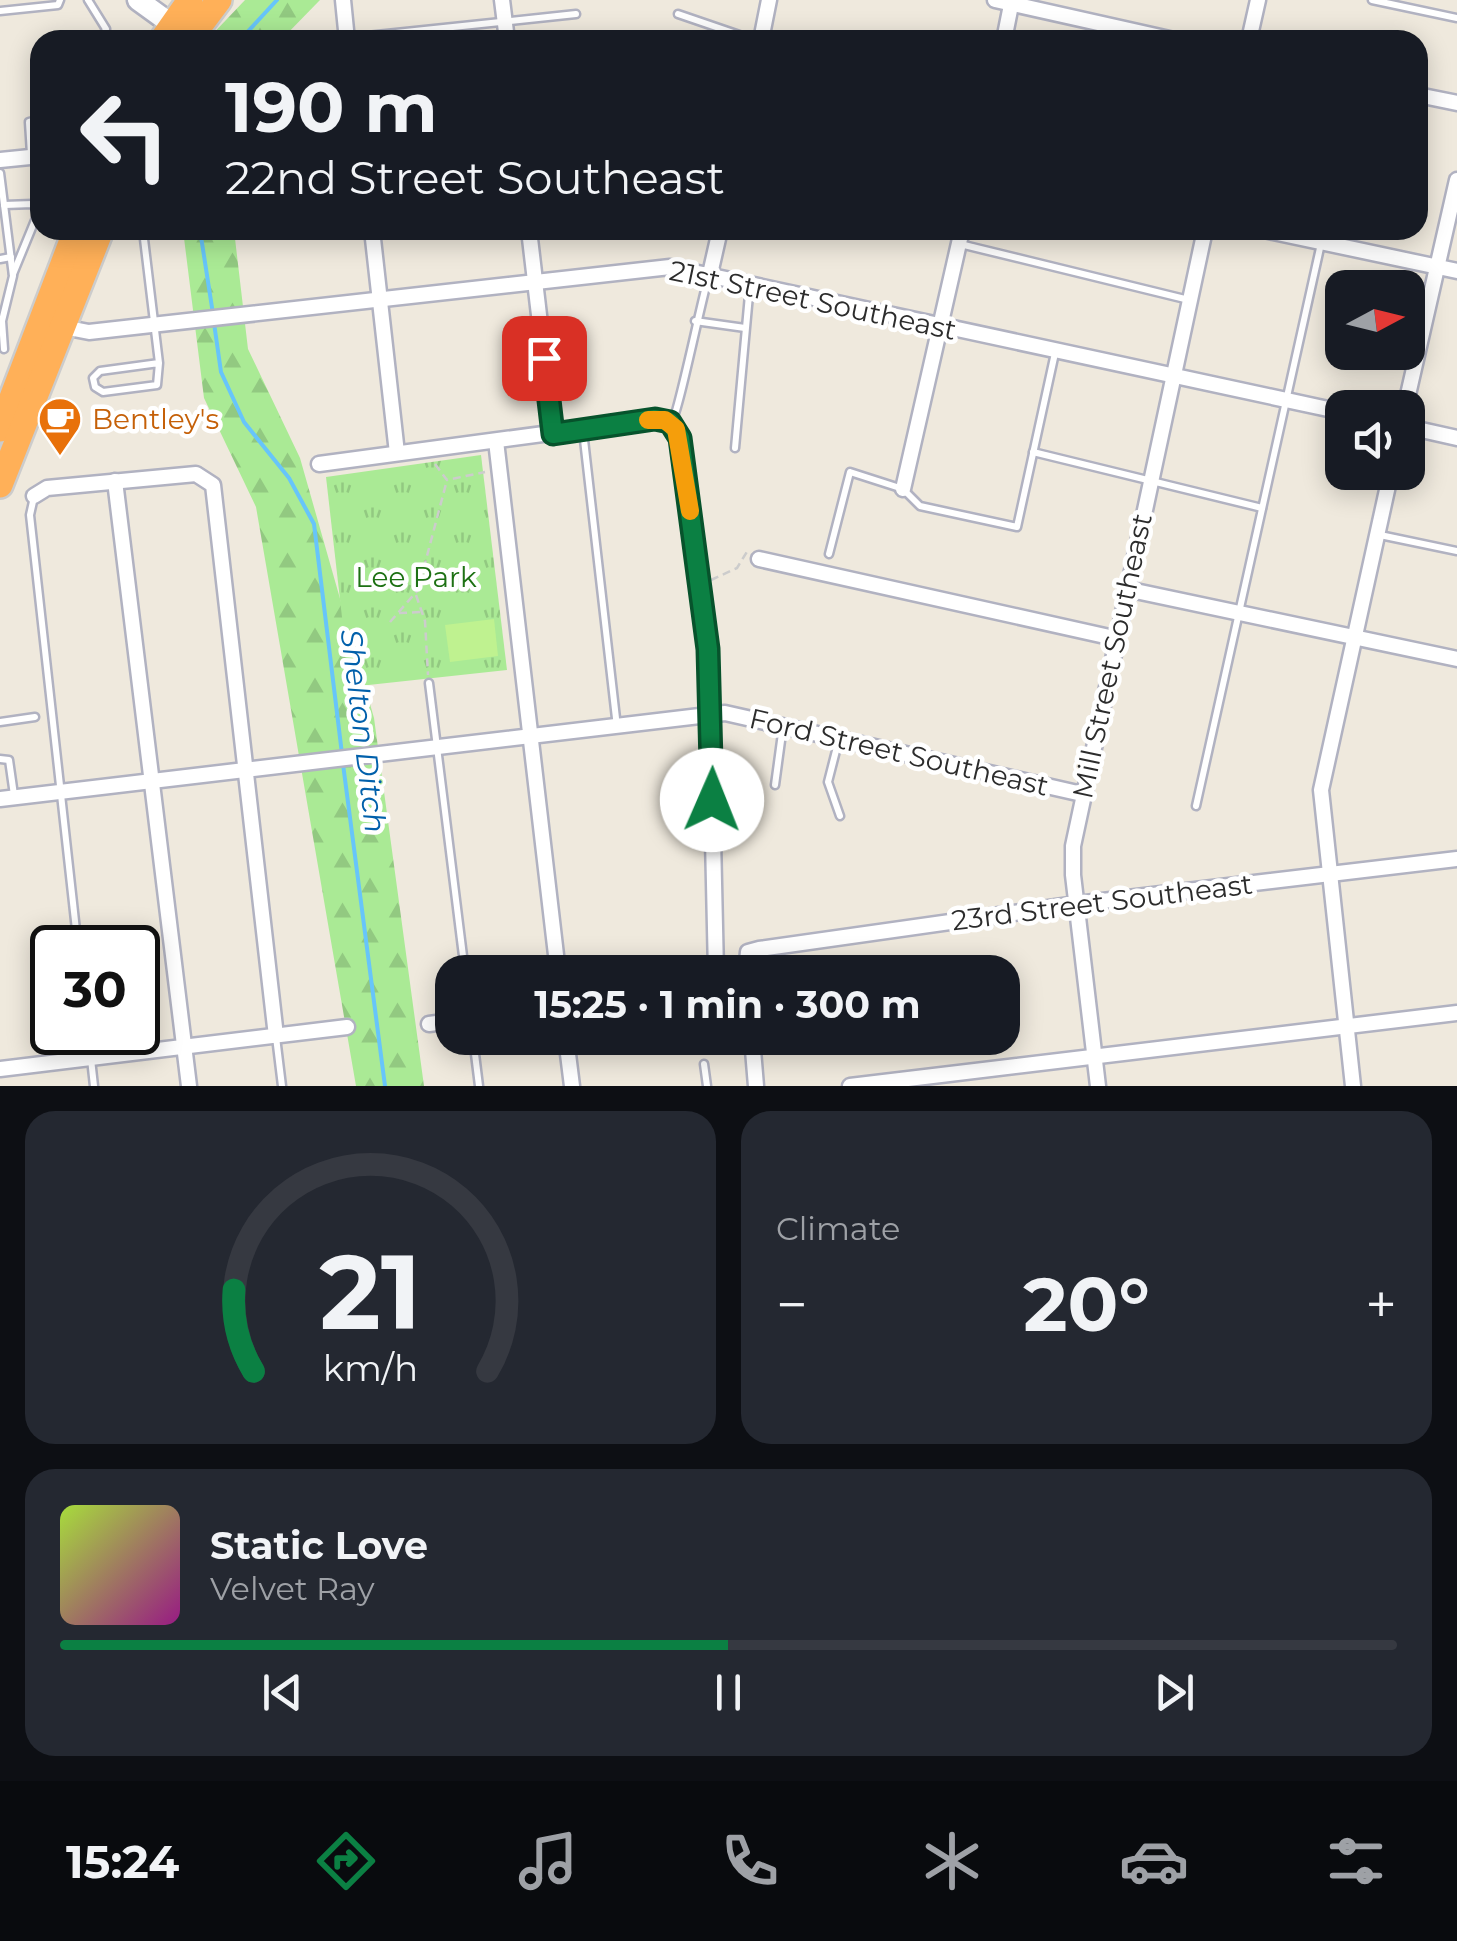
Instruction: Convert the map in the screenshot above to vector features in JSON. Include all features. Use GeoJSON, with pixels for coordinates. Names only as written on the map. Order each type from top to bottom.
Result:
{"type":"FeatureCollection","features":[{"type":"Feature","properties":{"kind":"highway"},"geometry":{"type":"LineString","coordinates":[[180,30],[190,0]]}},
{"type":"Feature","properties":{"kind":"highway"},"geometry":{"type":"LineString","coordinates":[[185,30],[219,0]]}},
{"type":"Feature","properties":{"kind":"highway"},"geometry":{"type":"LineString","coordinates":[[0,485],[53,324],[74,240]]}},
{"type":"Feature","properties":{"kind":"highway"},"geometry":{"type":"LineString","coordinates":[[0,429],[10,352],[53,324],[96,240]]}},
{"type":"Feature","properties":{"kind":"street"},"geometry":{"type":"LineString","coordinates":[[138,0],[171,30]]}},
{"type":"Feature","properties":{"kind":"street"},"geometry":{"type":"LineString","coordinates":[[344,0],[346,30]]}},
{"type":"Feature","properties":{"kind":"street"},"geometry":{"type":"LineString","coordinates":[[502,0],[506,30]]}},
{"type":"Feature","properties":{"kind":"street"},"geometry":{"type":"LineString","coordinates":[[760,30],[769,0]]}},
{"type":"Feature","properties":{"kind":"street"},"geometry":{"type":"LineString","coordinates":[[995,0],[1131,30]]}},
{"type":"Feature","properties":{"kind":"street"},"geometry":{"type":"LineString","coordinates":[[1250,30],[1258,0]]}},
{"type":"Feature","properties":{"kind":"street"},"geometry":{"type":"LineString","coordinates":[[1006,30],[1012,2]]}},
{"type":"Feature","properties":{"kind":"street"},"geometry":{"type":"LineString","coordinates":[[1428,97],[1457,103]]}},
{"type":"Feature","properties":{"kind":"street"},"geometry":{"type":"LineString","coordinates":[[0,160],[30,157]]}},
{"type":"Feature","properties":{"kind":"street"},"geometry":{"type":"LineString","coordinates":[[1409,390],[1457,180]]}},
{"type":"Feature","properties":{"kind":"street"},"geometry":{"type":"LineString","coordinates":[[373,240],[397,452]]}},
{"type":"Feature","properties":{"kind":"street"},"geometry":{"type":"LineString","coordinates":[[530,240],[553,434]]}},
{"type":"Feature","properties":{"kind":"street"},"geometry":{"type":"LineString","coordinates":[[710,274],[718,240]]}},
{"type":"Feature","properties":{"kind":"street"},"geometry":{"type":"LineString","coordinates":[[902,488],[959,240]]}},
{"type":"Feature","properties":{"kind":"street","name":"Mill Street Southeast"},"geometry":{"type":"LineString","coordinates":[[1098,1086],[1076,904],[1074,846],[1114,638],[1202,240]]}},
{"type":"Feature","properties":{"kind":"street"},"geometry":{"type":"LineString","coordinates":[[1338,240],[1457,271]]}},
{"type":"Feature","properties":{"kind":"street","name":"21st Street Southeast"},"geometry":{"type":"LineString","coordinates":[[53,324],[89,332],[154,326],[670,267],[1325,408]]}},
{"type":"Feature","properties":{"kind":"street"},"geometry":{"type":"LineString","coordinates":[[319,464],[655,419],[670,422],[680,438],[712,716],[716,955]]}},
{"type":"Feature","properties":{"kind":"street"},"geometry":{"type":"LineString","coordinates":[[1425,431],[1457,438]]}},
{"type":"Feature","properties":{"kind":"street"},"geometry":{"type":"LineString","coordinates":[[496,442],[556,955]]}},
{"type":"Feature","properties":{"kind":"street"},"geometry":{"type":"LineString","coordinates":[[34,496],[46,488],[196,474],[208,478],[215,495],[276,1036]]}},
{"type":"Feature","properties":{"kind":"street"},"geometry":{"type":"LineString","coordinates":[[115,482],[188,1086]]}},
{"type":"Feature","properties":{"kind":"street"},"geometry":{"type":"LineString","coordinates":[[1353,1086],[1322,790],[1386,490]]}},
{"type":"Feature","properties":{"kind":"street"},"geometry":{"type":"LineString","coordinates":[[759,559],[1114,638]]}},
{"type":"Feature","properties":{"kind":"street"},"geometry":{"type":"LineString","coordinates":[[1126,589],[1457,659]]}},
{"type":"Feature","properties":{"kind":"street","name":"Ford Street Southeast"},"geometry":{"type":"LineString","coordinates":[[7,798],[736,714],[1082,794]]}},
{"type":"Feature","properties":{"kind":"street","name":"23rd Street Southeast"},"geometry":{"type":"LineString","coordinates":[[748,955],[1076,904],[1457,859]]}},
{"type":"Feature","properties":{"kind":"street"},"geometry":{"type":"LineString","coordinates":[[850,1086],[1457,1013]]}},
{"type":"Feature","properties":{"kind":"street"},"geometry":{"type":"LineString","coordinates":[[430,1024],[435,1023]]}},
{"type":"Feature","properties":{"kind":"street"},"geometry":{"type":"LineString","coordinates":[[0,1069],[348,1027]]}},
{"type":"Feature","properties":{"kind":"street"},"geometry":{"type":"LineString","coordinates":[[568,1055],[572,1086]]}},
{"type":"Feature","properties":{"kind":"street"},"geometry":{"type":"LineString","coordinates":[[753,1055],[756,1086]]}},
{"type":"Feature","properties":{"kind":"lane"},"geometry":{"type":"LineString","coordinates":[[0,12],[58,6],[60,0]]}},
{"type":"Feature","properties":{"kind":"lane"},"geometry":{"type":"LineString","coordinates":[[88,0],[105,30]]}},
{"type":"Feature","properties":{"kind":"lane"},"geometry":{"type":"LineString","coordinates":[[1372,0],[1457,18]]}},
{"type":"Feature","properties":{"kind":"lane"},"geometry":{"type":"LineString","coordinates":[[426,30],[576,14]]}},
{"type":"Feature","properties":{"kind":"lane"},"geometry":{"type":"LineString","coordinates":[[678,14],[727,30]]}},
{"type":"Feature","properties":{"kind":"lane"},"geometry":{"type":"LineString","coordinates":[[0,173],[13,276]]}},
{"type":"Feature","properties":{"kind":"lane"},"geometry":{"type":"LineString","coordinates":[[4,204],[30,204]]}},
{"type":"Feature","properties":{"kind":"lane"},"geometry":{"type":"LineString","coordinates":[[10,352],[2,321],[13,276],[30,233]]}},
{"type":"Feature","properties":{"kind":"lane"},"geometry":{"type":"LineString","coordinates":[[144,240],[160,362],[157,385],[103,392],[95,388],[94,378],[100,371],[160,362]]}},
{"type":"Feature","properties":{"kind":"lane"},"geometry":{"type":"LineString","coordinates":[[971,240],[1189,300]]}},
{"type":"Feature","properties":{"kind":"lane"},"geometry":{"type":"LineString","coordinates":[[1196,806],[1322,240]]}},
{"type":"Feature","properties":{"kind":"lane"},"geometry":{"type":"LineString","coordinates":[[0,259],[11,257]]}},
{"type":"Feature","properties":{"kind":"lane"},"geometry":{"type":"LineString","coordinates":[[670,422],[680,410],[695,321],[710,274]]}},
{"type":"Feature","properties":{"kind":"lane"},"geometry":{"type":"LineString","coordinates":[[734,448],[750,283]]}},
{"type":"Feature","properties":{"kind":"lane"},"geometry":{"type":"LineString","coordinates":[[695,321],[744,328]]}},
{"type":"Feature","properties":{"kind":"lane"},"geometry":{"type":"LineString","coordinates":[[828,554],[850,472],[902,488],[920,506],[1017,527],[1056,351]]}},
{"type":"Feature","properties":{"kind":"lane"},"geometry":{"type":"LineString","coordinates":[[583,430],[618,728]]}},
{"type":"Feature","properties":{"kind":"lane"},"geometry":{"type":"LineString","coordinates":[[1034,452],[1262,508]]}},
{"type":"Feature","properties":{"kind":"lane"},"geometry":{"type":"LineString","coordinates":[[34,496],[30,515],[75,925]]}},
{"type":"Feature","properties":{"kind":"lane"},"geometry":{"type":"LineString","coordinates":[[1377,534],[1457,551]]}},
{"type":"Feature","properties":{"kind":"lane"},"geometry":{"type":"LineString","coordinates":[[429,683],[463,955]]}},
{"type":"Feature","properties":{"kind":"lane"},"geometry":{"type":"LineString","coordinates":[[0,722],[35,718]]}},
{"type":"Feature","properties":{"kind":"lane"},"geometry":{"type":"LineString","coordinates":[[775,785],[783,725]]}},
{"type":"Feature","properties":{"kind":"lane"},"geometry":{"type":"LineString","coordinates":[[839,738],[828,782],[840,816]]}},
{"type":"Feature","properties":{"kind":"lane"},"geometry":{"type":"LineString","coordinates":[[0,760],[8,760],[7,798]]}},
{"type":"Feature","properties":{"kind":"lane"},"geometry":{"type":"LineString","coordinates":[[276,1036],[282,1086]]}},
{"type":"Feature","properties":{"kind":"lane"},"geometry":{"type":"LineString","coordinates":[[91,1055],[94,1086]]}},
{"type":"Feature","properties":{"kind":"lane"},"geometry":{"type":"LineString","coordinates":[[475,1055],[479,1086]]}},
{"type":"Feature","properties":{"kind":"lane"},"geometry":{"type":"LineString","coordinates":[[704,1064],[707,1086]]}},
{"type":"Feature","properties":{"kind":"path"},"geometry":{"type":"LineString","coordinates":[[431,460],[447,480]]}},
{"type":"Feature","properties":{"kind":"path"},"geometry":{"type":"LineString","coordinates":[[447,480],[484,472]]}},
{"type":"Feature","properties":{"kind":"path"},"geometry":{"type":"LineString","coordinates":[[390,622],[416,594],[447,480]]}},
{"type":"Feature","properties":{"kind":"path"},"geometry":{"type":"LineString","coordinates":[[699,582],[724,578],[752,548],[758,548],[759,559]]}},
{"type":"Feature","properties":{"kind":"path"},"geometry":{"type":"LineString","coordinates":[[416,594],[422,612],[429,683]]}},
{"type":"Feature","properties":{"kind":"path"},"geometry":{"type":"LineString","coordinates":[[397,613],[422,612]]}},
{"type":"Feature","properties":{"kind":"green space"},"geometry":{"type":"Polygon","coordinates":[[[245,0],[320,0],[291,30],[216,30],[245,0]]]}},
{"type":"Feature","properties":{"kind":"green space"},"geometry":{"type":"Polygon","coordinates":[[[184,240],[235,240],[248,349],[300,458],[374,718],[424,1086],[356,1086],[256,507],[204,398],[184,240]]]}},
{"type":"Feature","properties":{"kind":"green space","name":"Lee Park"},"geometry":{"type":"Polygon","coordinates":[[[481,455],[507,670],[350,687],[326,477],[481,455]]]}},
{"type":"Feature","properties":{"kind":"green space"},"geometry":{"type":"Polygon","coordinates":[[[494,619],[498,656],[450,662],[445,625],[494,619]]]}},
{"type":"Feature","properties":{"kind":"waterway","name":"Shelton Ditch"},"geometry":{"type":"LineString","coordinates":[[249,30],[277,0]]}},
{"type":"Feature","properties":{"kind":"waterway","name":"Shelton Ditch"},"geometry":{"type":"LineString","coordinates":[[202,240],[213,314]]}},
{"type":"Feature","properties":{"kind":"waterway","name":"Shelton Ditch"},"geometry":{"type":"LineString","coordinates":[[214,323],[221,372],[244,422],[289,478],[314,524],[342,754]]}},
{"type":"Feature","properties":{"kind":"waterway","name":"Shelton Ditch"},"geometry":{"type":"LineString","coordinates":[[343,764],[385,1086]]}},
{"type":"Feature","properties":{"kind":"slow traffic"},"geometry":{"type":"LineString","coordinates":[[648,420],[665,420],[676,429],[690,511]]}},
{"type":"Feature","properties":{"kind":"place","name":"Bentley's"},"geometry":{"type":"Point","coordinates":[60,457]}},
{"type":"Feature","properties":{"kind":"route"},"geometry":{"type":"LineString","coordinates":[[544,358],[553,434],[655,419],[670,422],[680,438],[708,649],[714,731],[712,800]]}}]}
